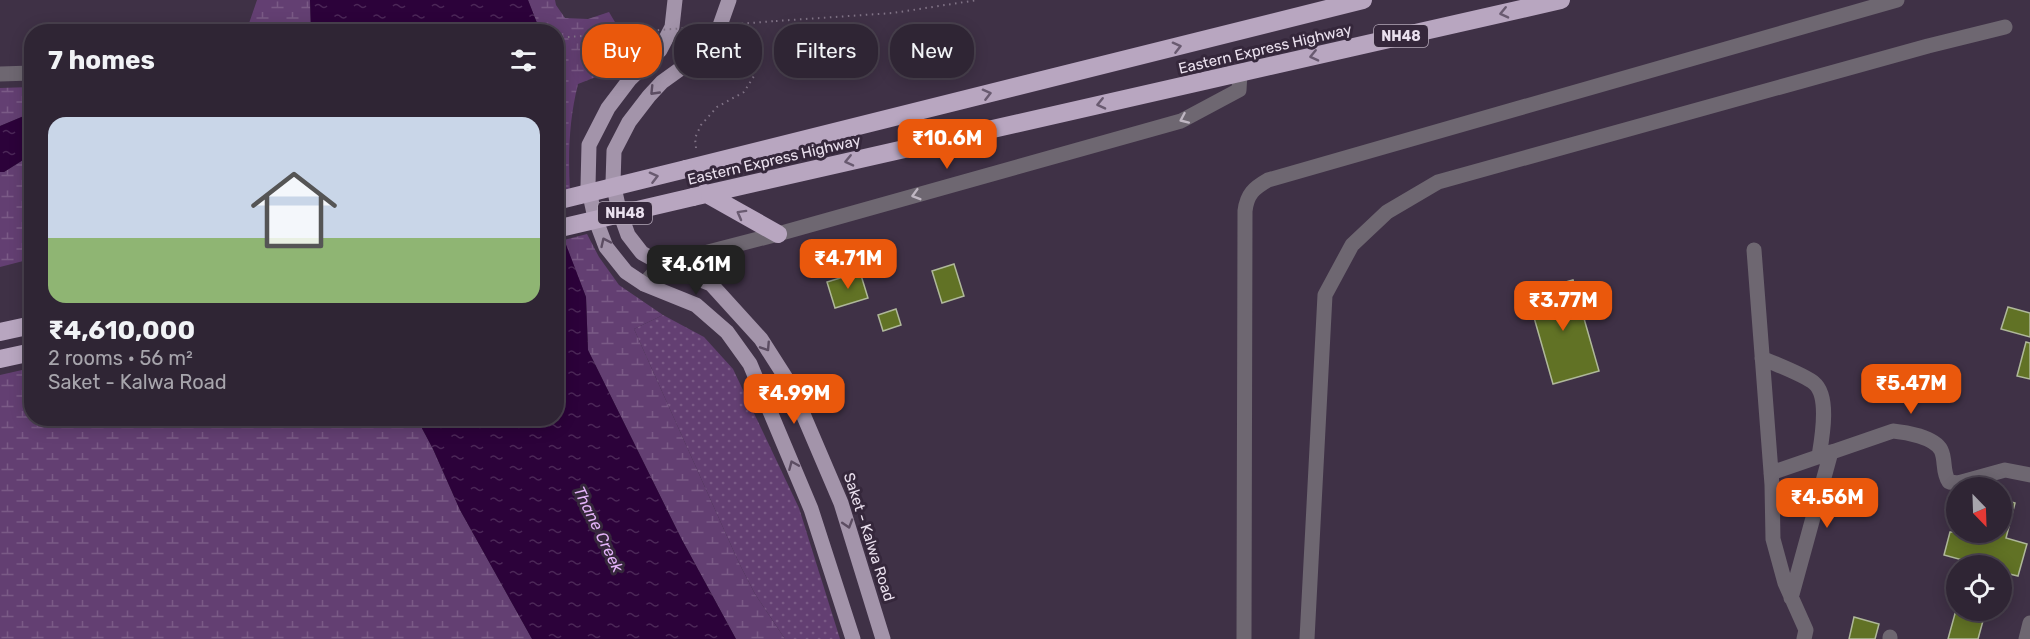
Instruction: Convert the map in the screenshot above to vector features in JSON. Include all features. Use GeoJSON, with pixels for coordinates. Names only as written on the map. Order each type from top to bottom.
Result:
{"type":"FeatureCollection","features":[{"type":"Feature","properties":{"kind":"highway","name":"Eastern Express Highway"},"geometry":{"type":"LineString","coordinates":[[564,199],[1363,0]]}},
{"type":"Feature","properties":{"kind":"highway","name":"Eastern Express Highway"},"geometry":{"type":"LineString","coordinates":[[564,227],[1561,0]]}},
{"type":"Feature","properties":{"kind":"highway"},"geometry":{"type":"LineString","coordinates":[[699,195],[778,234]]}},
{"type":"Feature","properties":{"kind":"highway"},"geometry":{"type":"LineString","coordinates":[[0,332],[24,327]]}},
{"type":"Feature","properties":{"kind":"highway"},"geometry":{"type":"LineString","coordinates":[[0,359],[24,354]]}},
{"type":"Feature","properties":{"kind":"main road"},"geometry":{"type":"LineString","coordinates":[[675,0],[672,27],[660,50],[630,79],[608,108],[589,145],[588,186],[595,218],[606,248],[626,272],[644,284],[696,305],[727,332],[750,364],[811,509],[853,639]]}},
{"type":"Feature","properties":{"kind":"main road","name":"Saket - Kalwa Road"},"geometry":{"type":"LineString","coordinates":[[721,24],[729,0]]}},
{"type":"Feature","properties":{"kind":"main road","name":"Saket - Kalwa Road"},"geometry":{"type":"LineString","coordinates":[[674,73],[649,96],[629,122],[614,151],[613,183],[628,235],[642,253],[662,264],[711,284],[761,339],[791,386],[841,503],[883,639]]}},
{"type":"Feature","properties":{"kind":"main road"},"geometry":{"type":"LineString","coordinates":[[727,332],[742,319]]}},
{"type":"Feature","properties":{"kind":"street"},"geometry":{"type":"LineString","coordinates":[[1244,639],[1245,211],[1246,198],[1254,188],[1268,180],[1897,0]]}},
{"type":"Feature","properties":{"kind":"street"},"geometry":{"type":"LineString","coordinates":[[1307,639],[1325,295],[1352,245],[1387,212],[1438,182],[1928,46],[2005,27]]}},
{"type":"Feature","properties":{"kind":"street"},"geometry":{"type":"LineString","coordinates":[[644,284],[662,264],[778,234],[1181,121],[1239,90],[1240,73]]}},
{"type":"Feature","properties":{"kind":"street"},"geometry":{"type":"LineString","coordinates":[[0,75],[24,74]]}},
{"type":"Feature","properties":{"kind":"street"},"geometry":{"type":"LineString","coordinates":[[1754,250],[1771,472],[1773,539],[1778,562],[1791,598],[1806,630],[1804,639]]}},
{"type":"Feature","properties":{"kind":"street"},"geometry":{"type":"LineString","coordinates":[[1762,358],[1815,383],[1822,398],[1825,454],[1791,598]]}},
{"type":"Feature","properties":{"kind":"street"},"geometry":{"type":"LineString","coordinates":[[1771,472],[1893,431],[1909,432],[1934,442],[1941,450],[1945,475],[1949,482],[1959,483],[2005,470],[2030,475]]}},
{"type":"Feature","properties":{"kind":"street"},"geometry":{"type":"LineString","coordinates":[[2026,639],[2030,623]]}},
{"type":"Feature","properties":{"kind":"path"},"geometry":{"type":"LineString","coordinates":[[564,37],[893,13],[978,0]]}},
{"type":"Feature","properties":{"kind":"path"},"geometry":{"type":"LineString","coordinates":[[692,168],[695,138],[701,125],[717,107],[744,92],[753,78]]}},
{"type":"Feature","properties":{"kind":"green space"},"geometry":{"type":"Polygon","coordinates":[[[257,0],[310,0],[311,24],[249,24],[257,0]]]}},
{"type":"Feature","properties":{"kind":"green space"},"geometry":{"type":"Polygon","coordinates":[[[528,0],[555,0],[565,18],[588,19],[609,12],[616,24],[582,24],[582,78],[593,78],[578,84],[570,137],[570,191],[564,192],[564,24],[537,24],[528,0]]]}},
{"type":"Feature","properties":{"kind":"green space"},"geometry":{"type":"Polygon","coordinates":[[[24,87],[24,116],[0,126],[0,88],[24,87]]]}},
{"type":"Feature","properties":{"kind":"green space"},"geometry":{"type":"Polygon","coordinates":[[[24,159],[24,261],[0,267],[0,172],[4,172],[24,159]]]}},
{"type":"Feature","properties":{"kind":"green space"},"geometry":{"type":"Polygon","coordinates":[[[587,234],[599,257],[619,285],[663,315],[634,329],[739,563],[755,594],[785,639],[736,639],[681,538],[588,350],[586,297],[564,240],[587,234]]]}},
{"type":"Feature","properties":{"kind":"green space"},"geometry":{"type":"Polygon","coordinates":[[[663,315],[704,337],[733,369],[799,508],[840,639],[785,639],[755,594],[634,329],[663,315]]]}},
{"type":"Feature","properties":{"kind":"green space"},"geometry":{"type":"Polygon","coordinates":[[[24,370],[24,426],[421,426],[460,510],[532,639],[0,639],[0,375],[24,370]]]}},
{"type":"Feature","properties":{"kind":"water"},"geometry":{"type":"Polygon","coordinates":[[[310,0],[528,0],[537,23],[537,24],[311,24],[310,0]]]}},
{"type":"Feature","properties":{"kind":"water"},"geometry":{"type":"Polygon","coordinates":[[[24,116],[24,159],[4,172],[0,172],[0,126],[24,116]]]}},
{"type":"Feature","properties":{"kind":"water","name":"Thane Creek"},"geometry":{"type":"Polygon","coordinates":[[[564,239],[586,297],[588,350],[681,538],[736,639],[532,639],[460,510],[421,426],[564,426],[564,239]]]}},
{"type":"Feature","properties":{"kind":"building"},"geometry":{"type":"Polygon","coordinates":[[[954,264],[964,296],[942,303],[932,271],[954,264]]]}},
{"type":"Feature","properties":{"kind":"building"},"geometry":{"type":"Polygon","coordinates":[[[860,272],[868,298],[835,308],[827,282],[860,272]]]}},
{"type":"Feature","properties":{"kind":"building"},"geometry":{"type":"Polygon","coordinates":[[[1573,280],[1599,371],[1553,384],[1527,293],[1573,280]]]}},
{"type":"Feature","properties":{"kind":"building"},"geometry":{"type":"Polygon","coordinates":[[[2008,307],[2030,313],[2030,337],[2001,329],[2008,307]]]}},
{"type":"Feature","properties":{"kind":"building"},"geometry":{"type":"Polygon","coordinates":[[[896,309],[901,325],[883,331],[878,315],[896,309]]]}},
{"type":"Feature","properties":{"kind":"building"},"geometry":{"type":"Polygon","coordinates":[[[2026,342],[2030,343],[2030,379],[2017,376],[2026,342]]]}},
{"type":"Feature","properties":{"kind":"building"},"geometry":{"type":"Polygon","coordinates":[[[2012,540],[2027,544],[2018,576],[2012,575],[2012,555],[1944,555],[1947,543],[2012,543],[2012,540]]]}},
{"type":"Feature","properties":{"kind":"building"},"geometry":{"type":"Polygon","coordinates":[[[1854,617],[1879,624],[1875,639],[1849,639],[1854,617]]]}},
{"type":"Feature","properties":{"kind":"building"},"geometry":{"type":"Polygon","coordinates":[[[1953,621],[1983,621],[1978,639],[1948,639],[1953,621]]]}}]}
